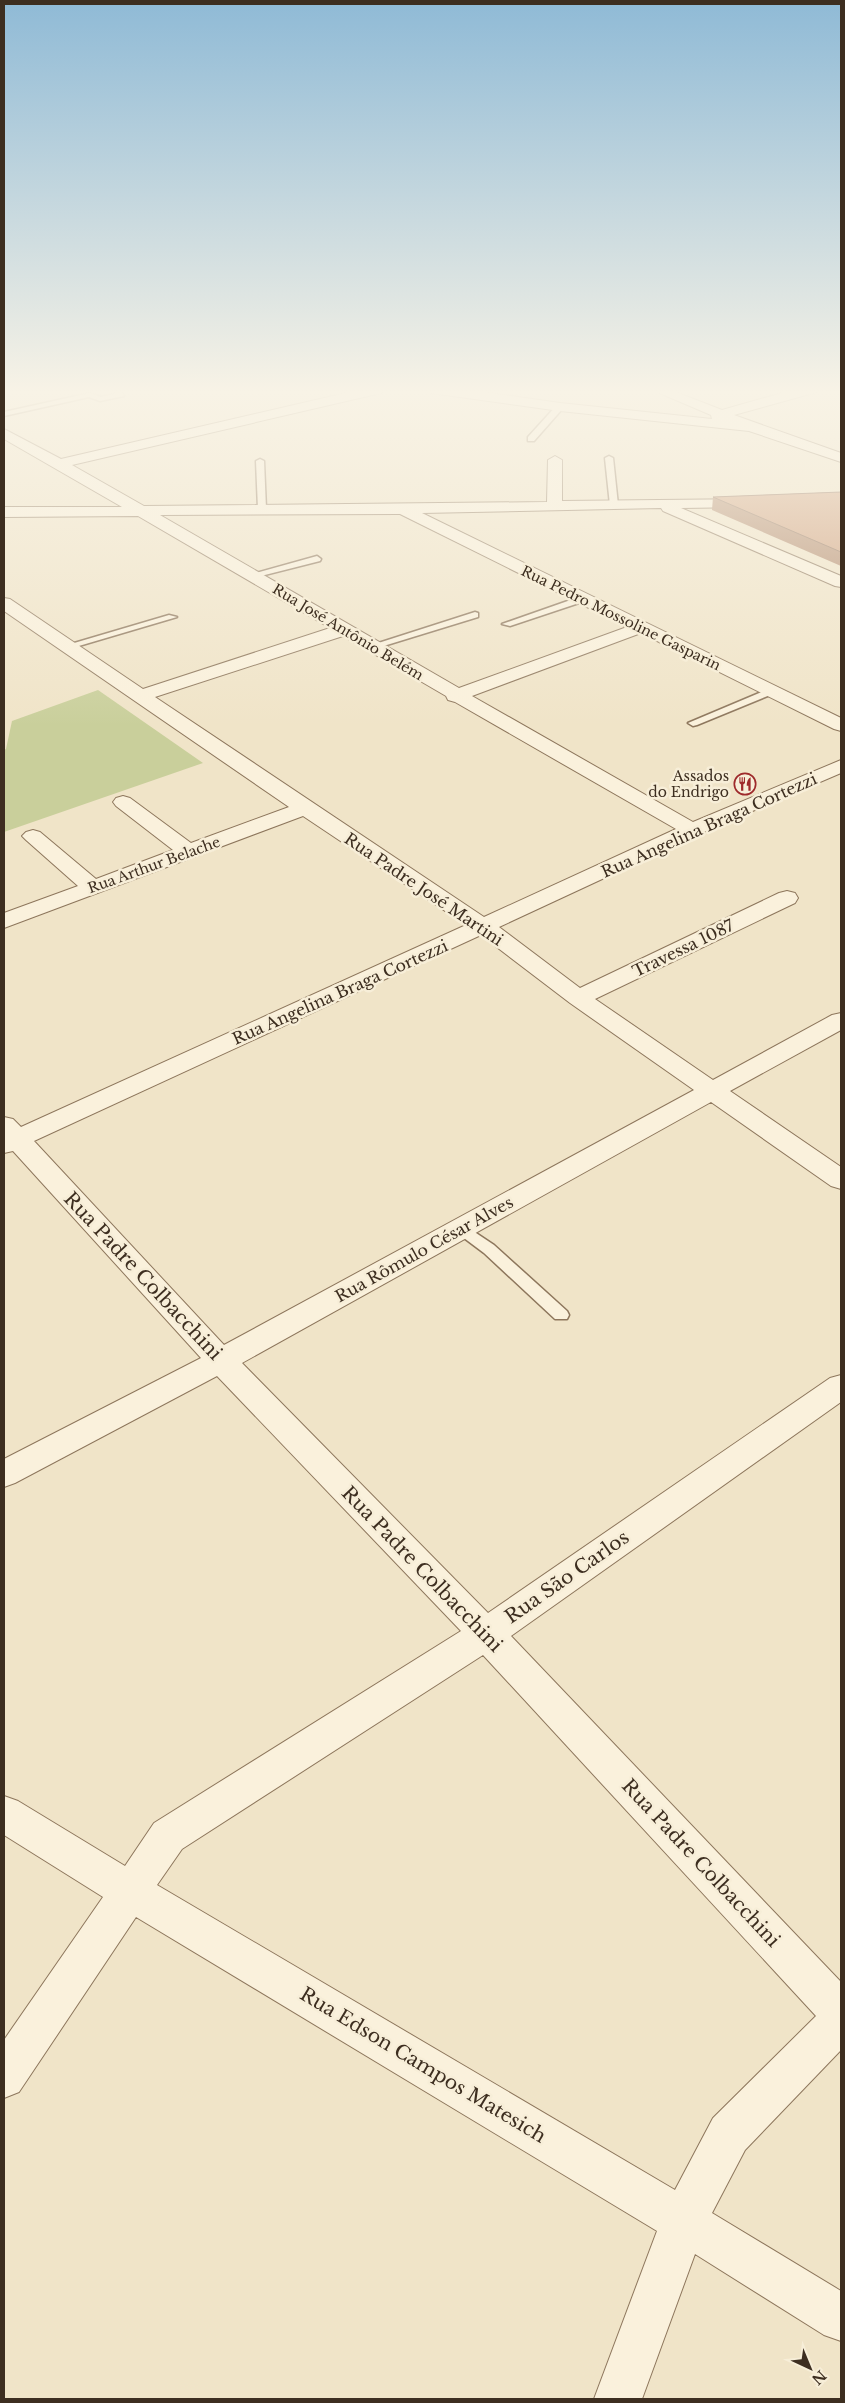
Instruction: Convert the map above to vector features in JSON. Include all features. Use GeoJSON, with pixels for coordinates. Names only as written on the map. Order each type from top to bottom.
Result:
{"type":"FeatureCollection","features":[{"type":"Feature","properties":{"kind":"street","name":"Rua José Antônio Belém"},"geometry":{"type":"LineString","coordinates":[[123,501],[346,629],[455,696],[692,830]]}},
{"type":"Feature","properties":{"kind":"street"},"geometry":{"type":"LineString","coordinates":[[4,512],[469,508],[542,501]]}},
{"type":"Feature","properties":{"kind":"street"},"geometry":{"type":"LineString","coordinates":[[565,501],[614,506],[765,502]]}},
{"type":"Feature","properties":{"kind":"street"},"geometry":{"type":"LineString","coordinates":[[660,504],[841,582]]}},
{"type":"Feature","properties":{"kind":"street","name":"Rua Pedro Mossoline Gasparin"},"geometry":{"type":"LineString","coordinates":[[400,509],[639,628],[841,725]]}},
{"type":"Feature","properties":{"kind":"street","name":"Rua Padre José Martini"},"geometry":{"type":"LineString","coordinates":[[4,603],[305,808],[484,927],[578,998],[841,1180]]}},
{"type":"Feature","properties":{"kind":"street"},"geometry":{"type":"LineString","coordinates":[[455,696],[639,628]]}},
{"type":"Feature","properties":{"kind":"street"},"geometry":{"type":"LineString","coordinates":[[140,696],[346,629]]}},
{"type":"Feature","properties":{"kind":"street","name":"Rua Angelina Braga Cortezzi"},"geometry":{"type":"LineString","coordinates":[[8,1136],[484,927],[692,830],[841,766]]}},
{"type":"Feature","properties":{"kind":"street"},"geometry":{"type":"LineString","coordinates":[[123,802],[189,852]]}},
{"type":"Feature","properties":{"kind":"street","name":"Rua Arthur Belache"},"geometry":{"type":"LineString","coordinates":[[4,921],[305,808]]}},
{"type":"Feature","properties":{"kind":"street"},"geometry":{"type":"LineString","coordinates":[[33,836],[93,887]]}},
{"type":"Feature","properties":{"kind":"street","name":"Travessa 1087"},"geometry":{"type":"LineString","coordinates":[[578,998],[787,898]]}},
{"type":"Feature","properties":{"kind":"street","name":"Rua Rômulo César Alves"},"geometry":{"type":"LineString","coordinates":[[4,1474],[221,1361],[841,1020]]}},
{"type":"Feature","properties":{"kind":"street","name":"Rua Padre Colbacchini"},"geometry":{"type":"LineString","coordinates":[[8,1136],[221,1361],[486,1634],[841,2012]]}},
{"type":"Feature","properties":{"kind":"street","name":"Rua São Carlos"},"geometry":{"type":"LineString","coordinates":[[4,2077],[168,1836],[486,1634],[841,1386]]}},
{"type":"Feature","properties":{"kind":"street","name":"Rua Edson Campos Matesich"},"geometry":{"type":"LineString","coordinates":[[4,1814],[129,1891],[684,2220],[841,2318]]}},
{"type":"Feature","properties":{"kind":"street"},"geometry":{"type":"LineString","coordinates":[[618,2399],[684,2220],[729,2134],[841,2020]]}},
{"type":"Feature","properties":{"kind":"lane"},"geometry":{"type":"LineString","coordinates":[[262,501],[262,509]]}},
{"type":"Feature","properties":{"kind":"lane"},"geometry":{"type":"LineString","coordinates":[[613,501],[614,506]]}},
{"type":"Feature","properties":{"kind":"lane"},"geometry":{"type":"LineString","coordinates":[[253,575],[317,559]]}},
{"type":"Feature","properties":{"kind":"lane"},"geometry":{"type":"LineString","coordinates":[[507,624],[582,599]]}},
{"type":"Feature","properties":{"kind":"lane"},"geometry":{"type":"LineString","coordinates":[[374,646],[475,615]]}},
{"type":"Feature","properties":{"kind":"lane"},"geometry":{"type":"LineString","coordinates":[[69,646],[172,617]]}},
{"type":"Feature","properties":{"kind":"lane"},"geometry":{"type":"LineString","coordinates":[[694,723],[771,691]]}},
{"type":"Feature","properties":{"kind":"lane"},"geometry":{"type":"LineString","coordinates":[[461,1228],[489,1250],[561,1314]]}},
{"type":"Feature","properties":{"kind":"green space"},"geometry":{"type":"Polygon","coordinates":[[[98,690],[203,763],[4,832],[4,750],[6,749],[12,721],[98,690]]]}},
{"type":"Feature","properties":{"kind":"building"},"geometry":{"type":"Polygon","coordinates":[[[723,501],[841,501],[841,552],[723,501]]]}},
{"type":"Feature","properties":{"kind":"place","name":"Assados do Endrigo"},"geometry":{"type":"Point","coordinates":[745,784]}}]}
